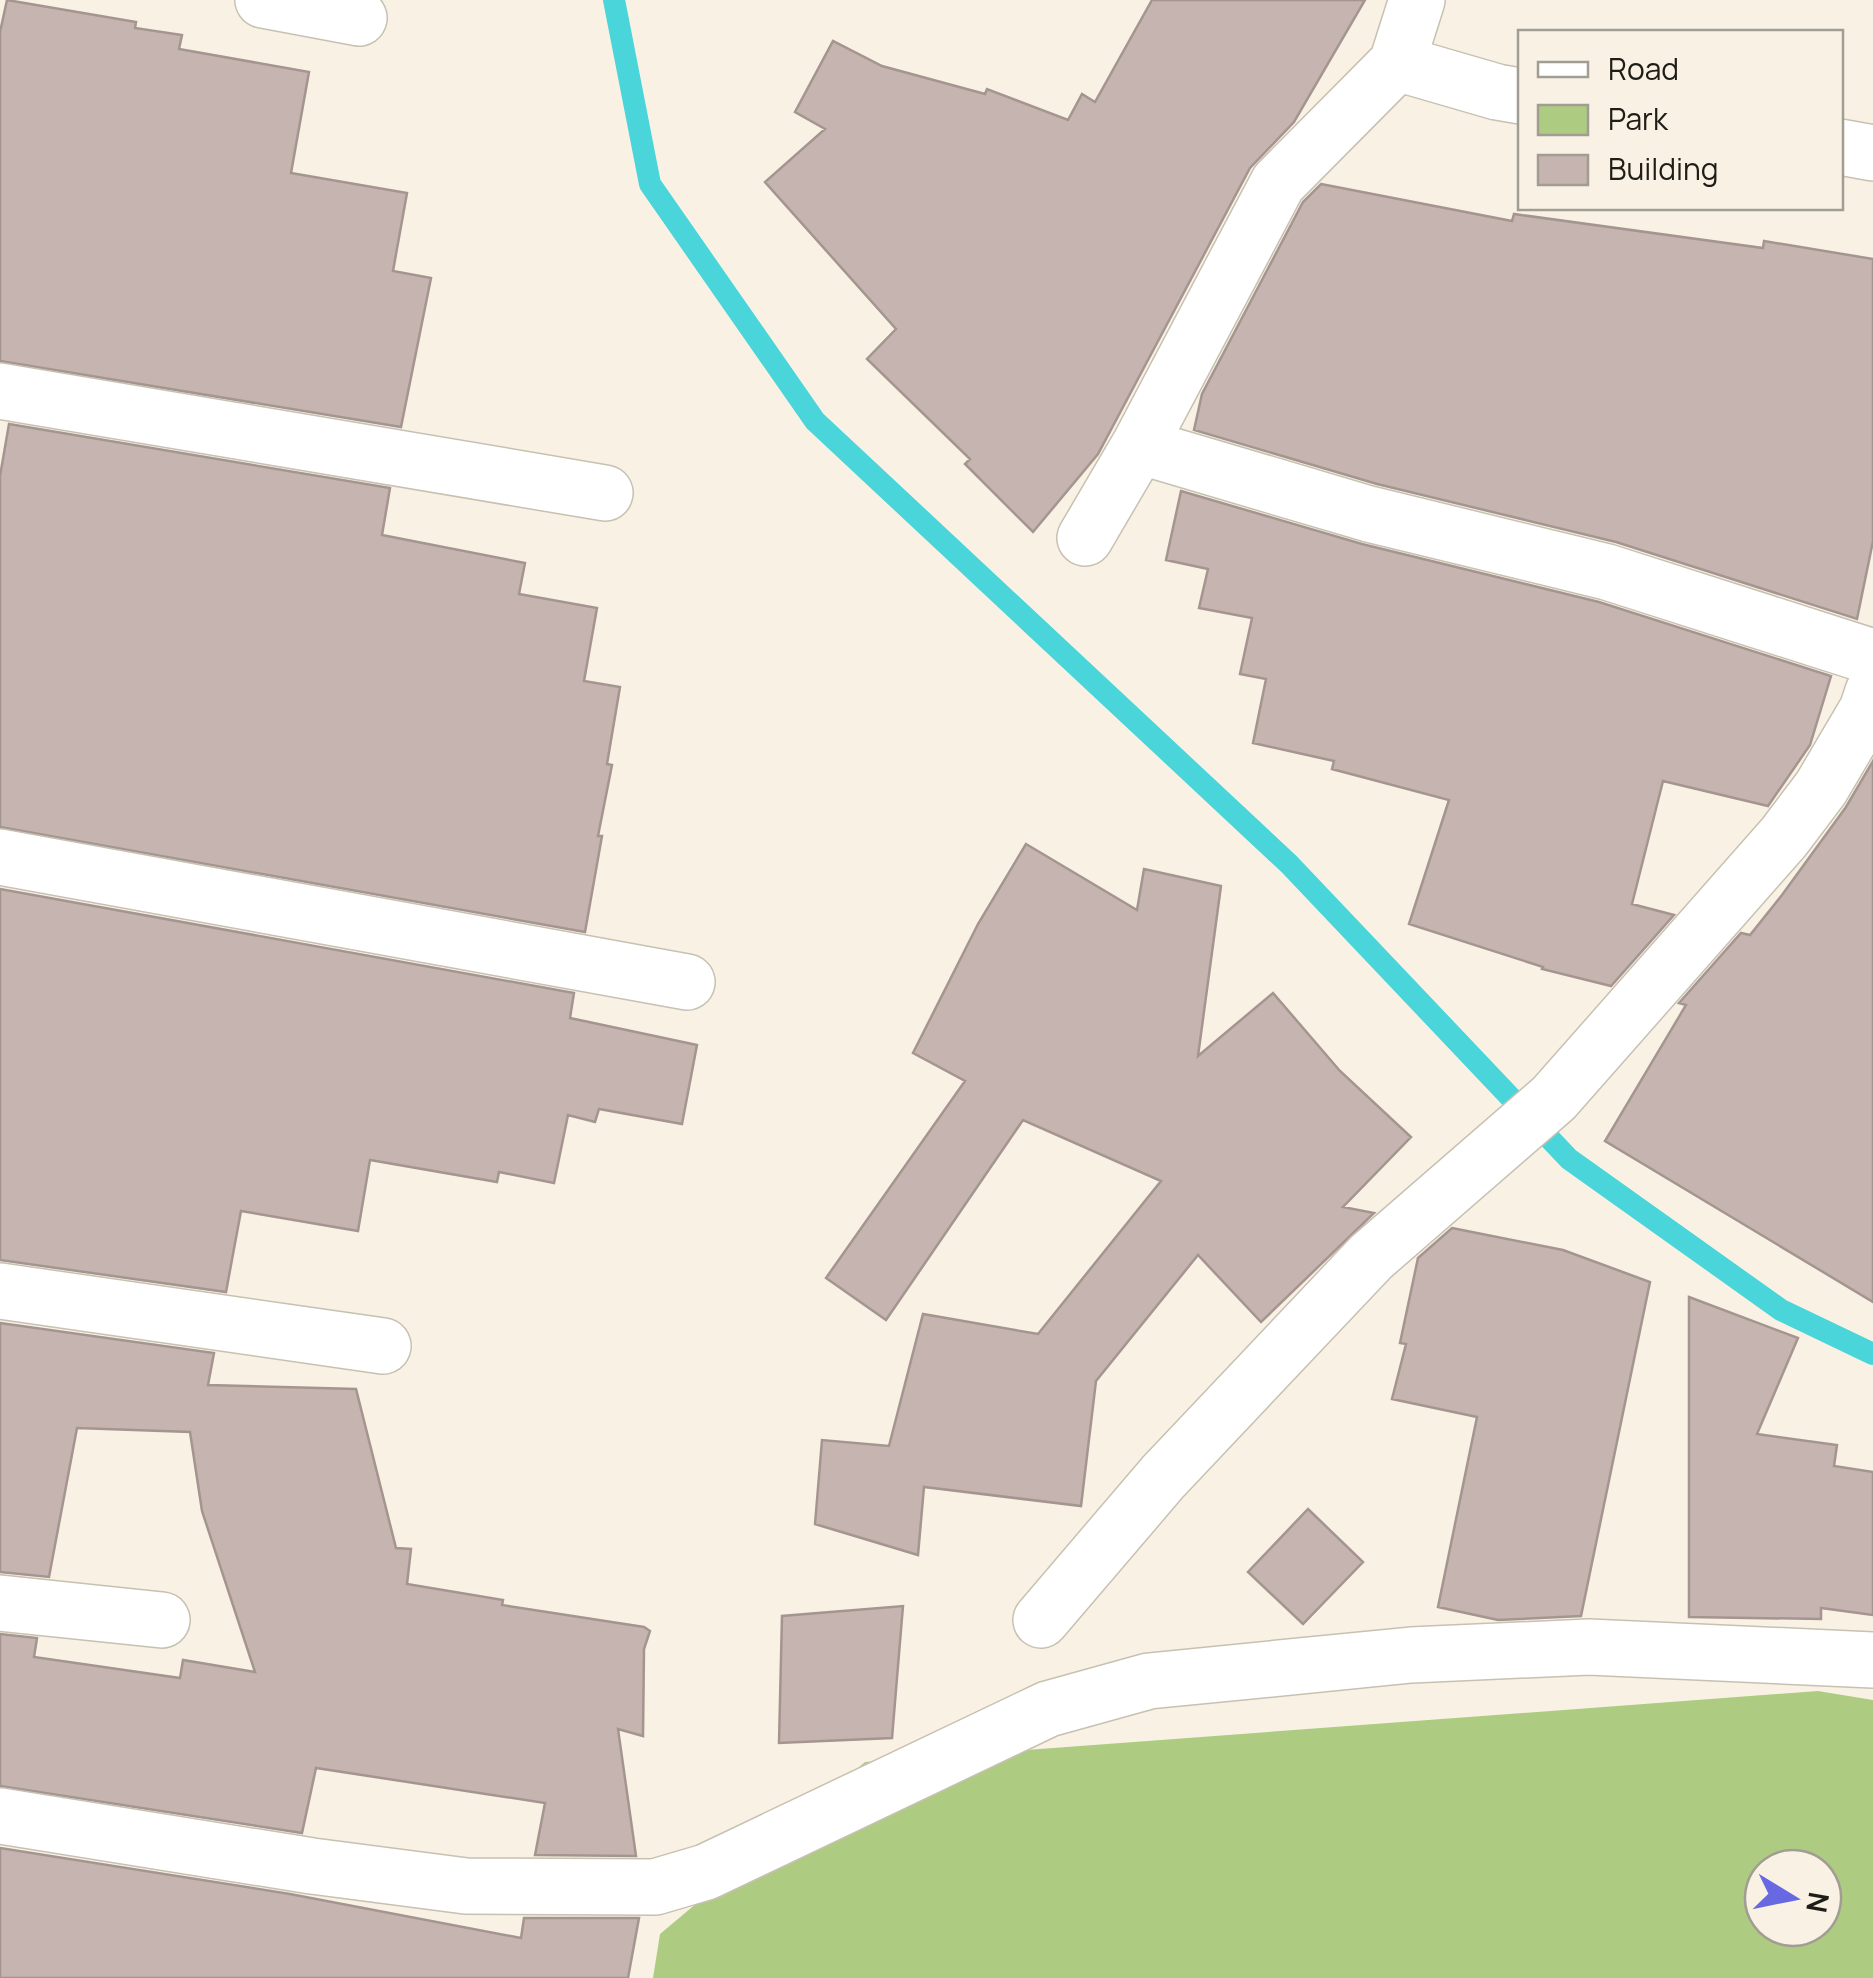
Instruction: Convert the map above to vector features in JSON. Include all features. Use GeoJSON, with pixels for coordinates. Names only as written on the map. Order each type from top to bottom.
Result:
{"type":"FeatureCollection","features":[{"type":"Feature","properties":{"kind":"street"},"geometry":{"type":"LineString","coordinates":[[263,0],[360,18]]}},
{"type":"Feature","properties":{"kind":"street"},"geometry":{"type":"LineString","coordinates":[[1085,538],[1278,183],[1397,63],[1417,0]]}},
{"type":"Feature","properties":{"kind":"street"},"geometry":{"type":"LineString","coordinates":[[1397,63],[1518,96]]}},
{"type":"Feature","properties":{"kind":"street"},"geometry":{"type":"LineString","coordinates":[[1843,147],[1873,153]]}},
{"type":"Feature","properties":{"kind":"street"},"geometry":{"type":"LineString","coordinates":[[0,391],[605,492]]}},
{"type":"Feature","properties":{"kind":"street"},"geometry":{"type":"LineString","coordinates":[[1138,446],[1369,514],[1607,572],[1873,657]]}},
{"type":"Feature","properties":{"kind":"street"},"geometry":{"type":"LineString","coordinates":[[1041,1620],[1163,1477],[1372,1257],[1554,1098],[1784,837],[1821,788],[1873,692]]}},
{"type":"Feature","properties":{"kind":"street"},"geometry":{"type":"LineString","coordinates":[[0,857],[687,982]]}},
{"type":"Feature","properties":{"kind":"street"},"geometry":{"type":"LineString","coordinates":[[0,1292],[382,1346]]}},
{"type":"Feature","properties":{"kind":"street"},"geometry":{"type":"LineString","coordinates":[[0,1604],[162,1620]]}},
{"type":"Feature","properties":{"kind":"street"},"geometry":{"type":"LineString","coordinates":[[0,1816],[466,1886],[655,1887],[706,1872],[1048,1709],[1149,1681],[1411,1655],[1589,1647],[1873,1660]]}},
{"type":"Feature","properties":{"kind":"green space"},"geometry":{"type":"Polygon","coordinates":[[[1818,1691],[1873,1700],[1873,1978],[653,1978],[660,1934],[865,1762],[1818,1691]]]}},
{"type":"Feature","properties":{"kind":"building"},"geometry":{"type":"Polygon","coordinates":[[[7,0],[136,22],[135,28],[182,35],[179,49],[309,72],[291,173],[407,193],[393,271],[431,278],[401,427],[0,361],[0,32],[7,0]]]}},
{"type":"Feature","properties":{"kind":"building"},"geometry":{"type":"Polygon","coordinates":[[[1152,0],[1365,0],[1294,122],[1250,168],[1098,454],[1033,532],[965,464],[970,459],[867,359],[896,329],[765,182],[825,129],[795,112],[833,41],[882,66],[985,94],[987,89],[1068,120],[1082,94],[1095,102],[1152,0]]]}},
{"type":"Feature","properties":{"kind":"building"},"geometry":{"type":"Polygon","coordinates":[[[1321,184],[1512,221],[1514,214],[1763,248],[1764,241],[1873,259],[1873,541],[1857,619],[1616,542],[1377,484],[1194,430],[1202,394],[1303,202],[1321,184]]]}},
{"type":"Feature","properties":{"kind":"building"},"geometry":{"type":"Polygon","coordinates":[[[9,424],[390,488],[382,535],[525,563],[519,594],[597,608],[584,681],[620,687],[607,764],[612,765],[598,836],[602,836],[585,932],[0,827],[0,476],[9,424]]]}},
{"type":"Feature","properties":{"kind":"building"},"geometry":{"type":"Polygon","coordinates":[[[1181,491],[1362,544],[1599,602],[1831,676],[1810,745],[1768,806],[1663,781],[1632,904],[1674,915],[1611,986],[1542,969],[1409,924],[1449,800],[1332,769],[1334,761],[1253,743],[1266,679],[1240,674],[1252,618],[1199,608],[1208,569],[1166,560],[1181,491]]]}},
{"type":"Feature","properties":{"kind":"building"},"geometry":{"type":"Polygon","coordinates":[[[1873,761],[1873,1302],[1605,1141],[1686,1005],[1679,1003],[1741,933],[1750,935],[1846,807],[1873,761]]]}},
{"type":"Feature","properties":{"kind":"building"},"geometry":{"type":"Polygon","coordinates":[[[1026,844],[1137,910],[1144,869],[1221,886],[1198,1056],[1273,993],[1340,1071],[1411,1137],[1343,1207],[1374,1213],[1261,1322],[1198,1255],[1096,1381],[1081,1506],[924,1487],[918,1555],[815,1524],[822,1440],[889,1446],[923,1314],[1038,1334],[1161,1181],[1023,1120],[886,1320],[826,1278],[965,1081],[913,1053],[978,924],[1026,844]]]}},
{"type":"Feature","properties":{"kind":"building"},"geometry":{"type":"Polygon","coordinates":[[[0,889],[574,993],[570,1018],[697,1045],[682,1124],[599,1109],[595,1122],[568,1115],[554,1183],[499,1172],[497,1182],[370,1160],[358,1231],[241,1211],[226,1292],[0,1260],[0,889]]]}},
{"type":"Feature","properties":{"kind":"building"},"geometry":{"type":"Polygon","coordinates":[[[1452,1228],[1563,1250],[1650,1282],[1581,1616],[1498,1620],[1438,1607],[1477,1417],[1392,1399],[1406,1344],[1400,1343],[1418,1258],[1452,1228]]]}},
{"type":"Feature","properties":{"kind":"building"},"geometry":{"type":"Polygon","coordinates":[[[1689,1297],[1798,1338],[1757,1434],[1837,1445],[1834,1466],[1873,1472],[1873,1615],[1821,1608],[1821,1619],[1689,1617],[1689,1297]]]}},
{"type":"Feature","properties":{"kind":"building"},"geometry":{"type":"Polygon","coordinates":[[[0,1323],[214,1353],[208,1385],[356,1389],[396,1548],[411,1549],[407,1584],[650,1631],[644,1649],[643,1736],[618,1729],[636,1856],[535,1855],[545,1803],[316,1768],[302,1833],[0,1786],[0,1634],[37,1638],[34,1657],[180,1678],[183,1660],[255,1672],[202,1511],[190,1432],[77,1428],[49,1577],[0,1572],[0,1323]]]}},
{"type":"Feature","properties":{"kind":"building"},"geometry":{"type":"Polygon","coordinates":[[[1308,1509],[1363,1562],[1303,1624],[1248,1572],[1308,1509]]]}},
{"type":"Feature","properties":{"kind":"building"},"geometry":{"type":"Polygon","coordinates":[[[903,1606],[892,1738],[779,1743],[782,1616],[903,1606]]]}},
{"type":"Feature","properties":{"kind":"building"},"geometry":{"type":"Polygon","coordinates":[[[0,1848],[290,1894],[521,1938],[524,1918],[639,1918],[628,1978],[0,1978],[0,1848]]]}},
{"type":"Feature","properties":{"kind":"waterway"},"geometry":{"type":"LineString","coordinates":[[614,0],[650,184],[815,421],[1289,864],[1569,1159],[1781,1310],[1873,1354]]}}]}
